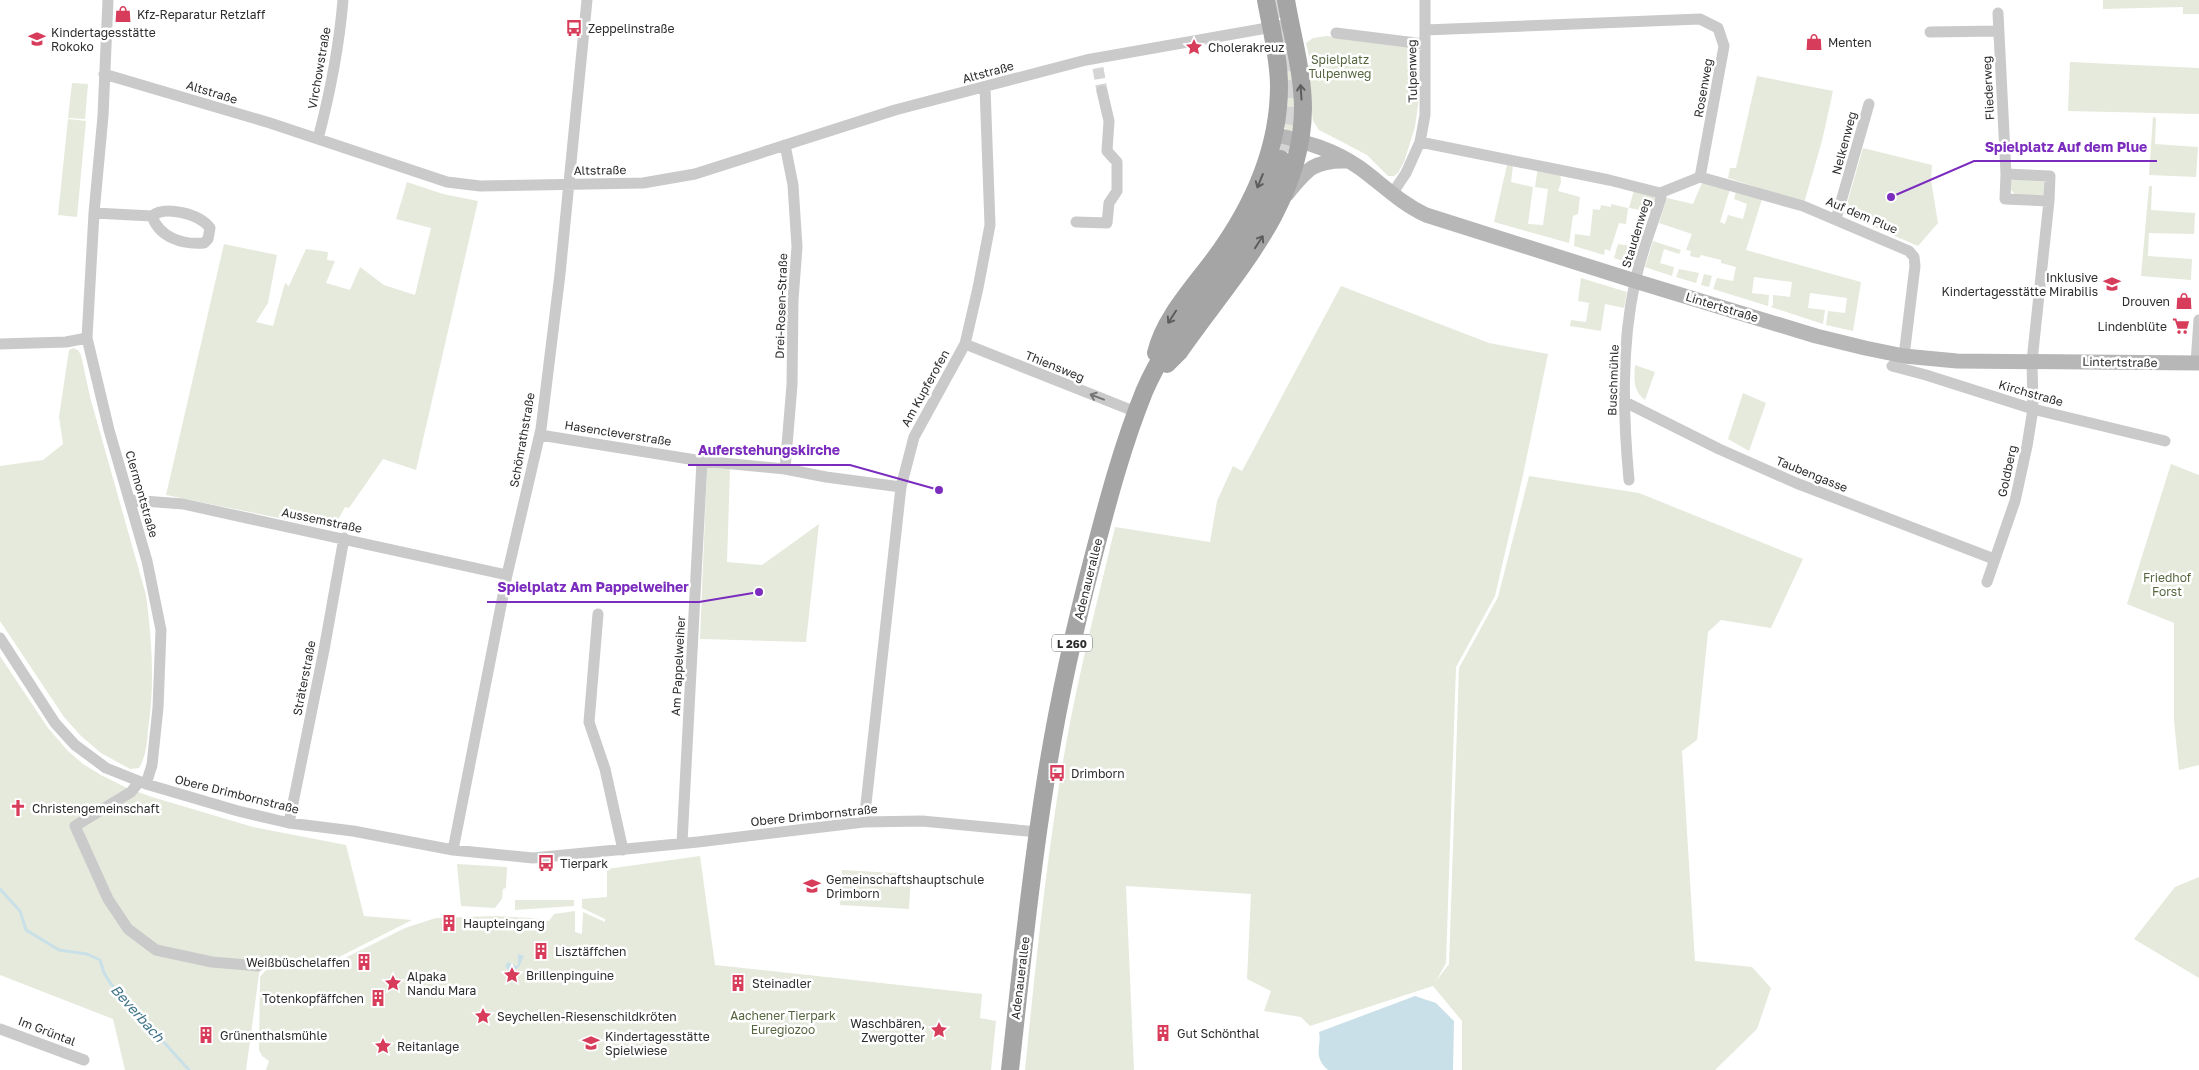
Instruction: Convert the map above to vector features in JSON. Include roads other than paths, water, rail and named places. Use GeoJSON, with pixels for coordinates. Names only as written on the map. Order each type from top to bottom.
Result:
{"type":"FeatureCollection","features":[{"type":"Feature","properties":{"kind":"main road"},"geometry":{"type":"LineString","coordinates":[[1150,380],[1159,339],[1172,316],[1240,222],[1262,177],[1274,134],[1279,85],[1266,0]]}},
{"type":"Feature","properties":{"kind":"main road"},"geometry":{"type":"LineString","coordinates":[[1150,380],[1179,352],[1260,241],[1281,202],[1294,166],[1300,140],[1303,108],[1301,84],[1286,0]]}},
{"type":"Feature","properties":{"kind":"main road","name":"Lintertstraße"},"geometry":{"type":"LineString","coordinates":[[1274,134],[1323,148],[1347,160],[1392,194],[1426,214],[1635,281],[1816,336],[1904,356],[1957,361],[2198,363]]}},
{"type":"Feature","properties":{"kind":"main road","name":"Adenauerallee"},"geometry":{"type":"LineString","coordinates":[[1010,1070],[1038,832],[1052,742],[1078,618],[1100,532],[1136,412],[1150,380],[1182,325],[1238,251],[1256,222],[1282,159]]}},
{"type":"Feature","properties":{"kind":"main road"},"geometry":{"type":"LineString","coordinates":[[1281,202],[1310,168],[1333,160],[1347,160]]}},
{"type":"Feature","properties":{"kind":"street","name":"Clermontstraße"},"geometry":{"type":"LineString","coordinates":[[108,0],[87,338],[95,378],[148,561],[161,630],[158,708],[152,765],[142,783]]}},
{"type":"Feature","properties":{"kind":"street","name":"Virchowstraße"},"geometry":{"type":"LineString","coordinates":[[318,139],[331,88],[340,36],[343,0]]}},
{"type":"Feature","properties":{"kind":"street","name":"Schönrathstraße"},"geometry":{"type":"LineString","coordinates":[[453,850],[507,575],[540,435],[569,184],[587,0]]}},
{"type":"Feature","properties":{"kind":"street","name":"Tulpenweg"},"geometry":{"type":"LineString","coordinates":[[1392,194],[1406,173],[1420,142],[1427,97],[1424,44],[1425,0]]}},
{"type":"Feature","properties":{"kind":"street","name":"Fliederweg"},"geometry":{"type":"LineString","coordinates":[[1998,13],[2006,174],[2005,199],[2049,201]]}},
{"type":"Feature","properties":{"kind":"street","name":"Rosenweg"},"geometry":{"type":"LineString","coordinates":[[1425,30],[1700,19],[1709,23],[1718,28],[1724,46],[1700,177]]}},
{"type":"Feature","properties":{"kind":"street","name":"Altstraße"},"geometry":{"type":"LineString","coordinates":[[104,74],[318,139],[447,182],[480,186],[643,182],[695,174],[895,110],[985,87],[1290,24]]}},
{"type":"Feature","properties":{"kind":"street"},"geometry":{"type":"LineString","coordinates":[[1930,32],[1998,31]]}},
{"type":"Feature","properties":{"kind":"street"},"geometry":{"type":"LineString","coordinates":[[1336,33],[1424,44]]}},
{"type":"Feature","properties":{"kind":"street","name":"Am Kupferofen"},"geometry":{"type":"LineString","coordinates":[[864,822],[901,487],[914,437],[965,344],[990,225],[985,87]]}},
{"type":"Feature","properties":{"kind":"street"},"geometry":{"type":"LineString","coordinates":[[1076,222],[1107,223],[1109,203],[1117,191],[1117,162],[1107,151],[1109,121],[1102,91]]}},
{"type":"Feature","properties":{"kind":"street","name":"Nelkenweg"},"geometry":{"type":"LineString","coordinates":[[1836,219],[1853,166],[1869,104]]}},
{"type":"Feature","properties":{"kind":"street"},"geometry":{"type":"LineString","coordinates":[[1420,142],[1609,180],[1660,193],[1700,177]]}},
{"type":"Feature","properties":{"kind":"street","name":"Drei-Rosen-Straße"},"geometry":{"type":"LineString","coordinates":[[785,145],[793,185],[796,247],[792,385],[785,469]]}},
{"type":"Feature","properties":{"kind":"street"},"geometry":{"type":"LineString","coordinates":[[2006,174],[2050,176],[2032,361]]}},
{"type":"Feature","properties":{"kind":"street","name":"Auf dem Plue"},"geometry":{"type":"LineString","coordinates":[[1700,177],[1770,196],[1836,219],[1905,249],[1914,257],[1915,266],[1904,356]]}},
{"type":"Feature","properties":{"kind":"street","name":"Staudenweg"},"geometry":{"type":"LineString","coordinates":[[1635,281],[1661,198],[1660,193]]}},
{"type":"Feature","properties":{"kind":"street"},"geometry":{"type":"LineString","coordinates":[[94,213],[152,216],[156,212],[165,210],[200,219],[210,228],[208,239],[204,243],[196,244],[169,237],[160,231],[152,216]]}},
{"type":"Feature","properties":{"kind":"street","name":"Buschmühle"},"geometry":{"type":"LineString","coordinates":[[1629,480],[1625,402],[1627,346],[1635,281]]}},
{"type":"Feature","properties":{"kind":"street"},"geometry":{"type":"LineString","coordinates":[[2198,363],[2199,320]]}},
{"type":"Feature","properties":{"kind":"street"},"geometry":{"type":"LineString","coordinates":[[0,344],[66,342],[87,338]]}},
{"type":"Feature","properties":{"kind":"street","name":"Thiensweg"},"geometry":{"type":"LineString","coordinates":[[965,344],[1136,412]]}},
{"type":"Feature","properties":{"kind":"street","name":"Goldberg"},"geometry":{"type":"LineString","coordinates":[[1987,582],[2015,501],[2033,409],[2032,361]]}},
{"type":"Feature","properties":{"kind":"street","name":"Kirchstraße"},"geometry":{"type":"LineString","coordinates":[[1892,366],[1926,374],[2033,409],[2165,441]]}},
{"type":"Feature","properties":{"kind":"street","name":"Taubengasse"},"geometry":{"type":"LineString","coordinates":[[1625,402],[1719,449],[1796,483],[1994,559]]}},
{"type":"Feature","properties":{"kind":"street","name":"Hasencleverstraße"},"geometry":{"type":"LineString","coordinates":[[540,435],[702,461],[785,469],[826,477],[901,487]]}},
{"type":"Feature","properties":{"kind":"street","name":"Am Pappelweiher"},"geometry":{"type":"LineString","coordinates":[[682,843],[702,461]]}},
{"type":"Feature","properties":{"kind":"street","name":"Aussemstraße"},"geometry":{"type":"LineString","coordinates":[[130,500],[183,504],[507,575]]}},
{"type":"Feature","properties":{"kind":"street","name":"Sträterstraße"},"geometry":{"type":"LineString","coordinates":[[288,823],[324,650],[344,538]]}},
{"type":"Feature","properties":{"kind":"street"},"geometry":{"type":"LineString","coordinates":[[598,614],[589,722],[605,769],[623,850]]}},
{"type":"Feature","properties":{"kind":"street","name":"Obere Drimbornstraße"},"geometry":{"type":"LineString","coordinates":[[0,638],[55,723],[75,744],[106,768],[142,783],[238,811],[288,823],[353,831],[453,850],[532,858],[623,850],[864,822],[922,820],[1038,832]]}},
{"type":"Feature","properties":{"kind":"street"},"geometry":{"type":"LineString","coordinates":[[142,783],[131,792],[75,826],[108,900],[128,929],[156,950],[212,962],[258,966]]}},
{"type":"Feature","properties":{"kind":"street","name":"Im Grüntal"},"geometry":{"type":"LineString","coordinates":[[0,1029],[84,1060]]}},
{"type":"Feature","properties":{"kind":"water"},"geometry":{"type":"Polygon","coordinates":[[[518,954],[524,956],[519,967],[513,971],[508,970],[505,966],[508,962],[516,966],[518,965],[518,954]]]}},
{"type":"Feature","properties":{"kind":"water"},"geometry":{"type":"Polygon","coordinates":[[[1415,996],[1436,1003],[1454,1021],[1453,1070],[1328,1070],[1323,1065],[1319,1056],[1319,1032],[1415,996]]]}},
{"type":"Feature","properties":{"kind":"waterway","name":"Beverbach"},"geometry":{"type":"LineString","coordinates":[[0,889],[20,911],[26,930],[59,950],[87,954],[100,960],[104,973],[111,984],[189,1070]]}},
{"type":"Feature","properties":{"kind":"tunnel"},"geometry":{"type":"LineString","coordinates":[[1277,0],[1288,61],[1291,91],[1290,122],[1281,159]]}},
{"type":"Feature","properties":{"kind":"tunnel"},"geometry":{"type":"LineString","coordinates":[[1098,68],[1102,91]]}},
{"type":"Feature","properties":{"kind":"place","name":"Kfz-Reparatur Retzlaff"},"geometry":{"type":"Point","coordinates":[123,14]}},
{"type":"Feature","properties":{"kind":"place","name":"Zeppelinstraße"},"geometry":{"type":"Point","coordinates":[574,28]}},
{"type":"Feature","properties":{"kind":"place","name":"Kindertagesstätte Rokoko"},"geometry":{"type":"Point","coordinates":[37,39]}},
{"type":"Feature","properties":{"kind":"place","name":"Menten"},"geometry":{"type":"Point","coordinates":[1814,42]}},
{"type":"Feature","properties":{"kind":"place","name":"Cholerakreuz"},"geometry":{"type":"Point","coordinates":[1194,47]}},
{"type":"Feature","properties":{"kind":"place","name":"Spielplatz Auf dem Plue"},"geometry":{"type":"Point","coordinates":[1891,197]}},
{"type":"Feature","properties":{"kind":"place","name":"Inklusive Kindertagesstätte Mirabilis"},"geometry":{"type":"Point","coordinates":[2112,284]}},
{"type":"Feature","properties":{"kind":"place","name":"Drouven"},"geometry":{"type":"Point","coordinates":[2184,301]}},
{"type":"Feature","properties":{"kind":"place","name":"Lindenblüte"},"geometry":{"type":"Point","coordinates":[2181,326]}},
{"type":"Feature","properties":{"kind":"place","name":"Auferstehungskirche"},"geometry":{"type":"Point","coordinates":[939,490]}},
{"type":"Feature","properties":{"kind":"place","name":"Spielplatz Am Pappelweiher"},"geometry":{"type":"Point","coordinates":[759,592]}},
{"type":"Feature","properties":{"kind":"place","name":"Drimborn"},"geometry":{"type":"Point","coordinates":[1057,773]}},
{"type":"Feature","properties":{"kind":"place","name":"Christengemeinschaft"},"geometry":{"type":"Point","coordinates":[18,808]}},
{"type":"Feature","properties":{"kind":"place","name":"Tierpark"},"geometry":{"type":"Point","coordinates":[546,863]}},
{"type":"Feature","properties":{"kind":"place","name":"Gemeinschaftshauptschule Drimborn"},"geometry":{"type":"Point","coordinates":[812,886]}},
{"type":"Feature","properties":{"kind":"place","name":"Haupteingang"},"geometry":{"type":"Point","coordinates":[449,923]}},
{"type":"Feature","properties":{"kind":"place","name":"Lisztäffchen"},"geometry":{"type":"Point","coordinates":[541,951]}},
{"type":"Feature","properties":{"kind":"place","name":"Weißbüschelaffen"},"geometry":{"type":"Point","coordinates":[364,962]}},
{"type":"Feature","properties":{"kind":"place","name":"Brillenpinguine"},"geometry":{"type":"Point","coordinates":[512,975]}},
{"type":"Feature","properties":{"kind":"place","name":"Alpaka Nandu Mara"},"geometry":{"type":"Point","coordinates":[393,983]}},
{"type":"Feature","properties":{"kind":"place","name":"Steinadler"},"geometry":{"type":"Point","coordinates":[738,983]}},
{"type":"Feature","properties":{"kind":"place","name":"Totenkopfäffchen"},"geometry":{"type":"Point","coordinates":[378,998]}},
{"type":"Feature","properties":{"kind":"place","name":"Seychellen-Riesenschildkröten"},"geometry":{"type":"Point","coordinates":[483,1016]}},
{"type":"Feature","properties":{"kind":"place","name":"Waschbären, Zwergotter"},"geometry":{"type":"Point","coordinates":[939,1030]}},
{"type":"Feature","properties":{"kind":"place","name":"Gut Schönthal"},"geometry":{"type":"Point","coordinates":[1163,1033]}},
{"type":"Feature","properties":{"kind":"place","name":"Grünenthalsmühle"},"geometry":{"type":"Point","coordinates":[206,1035]}},
{"type":"Feature","properties":{"kind":"place","name":"Kindertagesstätte Spielwiese"},"geometry":{"type":"Point","coordinates":[591,1043]}},
{"type":"Feature","properties":{"kind":"place","name":"Reitanlage"},"geometry":{"type":"Point","coordinates":[383,1046]}},
{"type":"Feature","properties":{"kind":"park label","name":"Spielplatz Tulpenweg"},"geometry":{"type":"Point","coordinates":[1340,66]}},
{"type":"Feature","properties":{"kind":"park label","name":"Friedhof Forst"},"geometry":{"type":"Point","coordinates":[2167,584]}},
{"type":"Feature","properties":{"kind":"park label","name":"Aachener Tierpark Euregiozoo"},"geometry":{"type":"Point","coordinates":[783,1022]}}]}
